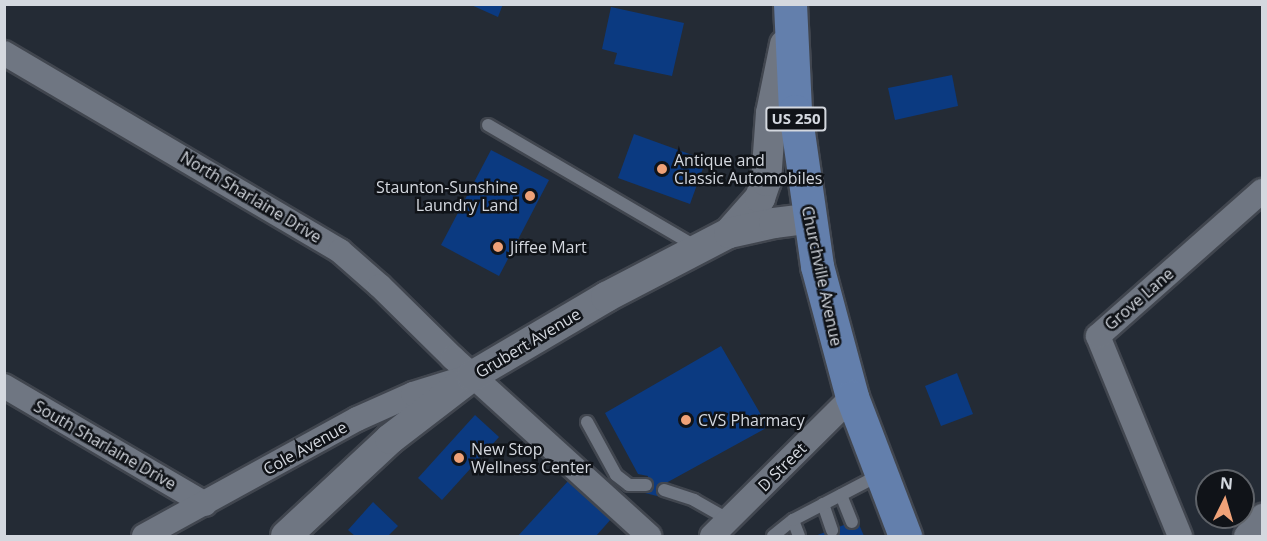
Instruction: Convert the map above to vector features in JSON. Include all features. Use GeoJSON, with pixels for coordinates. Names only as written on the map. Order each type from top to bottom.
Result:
{"type":"FeatureCollection","features":[{"type":"Feature","properties":{"kind":"main road","name":"Churchville Avenue"},"geometry":{"type":"LineString","coordinates":[[790,11],[795,111],[817,266],[852,397],[905,537]]}},
{"type":"Feature","properties":{"kind":"street"},"geometry":{"type":"LineString","coordinates":[[729,233],[760,198],[766,181],[771,113],[790,11]]}},
{"type":"Feature","properties":{"kind":"street","name":"North Sharlaine Drive"},"geometry":{"type":"LineString","coordinates":[[4,52],[340,251],[380,286],[472,376],[649,537]]}},
{"type":"Feature","properties":{"kind":"street","name":"Grove Lane"},"geometry":{"type":"LineString","coordinates":[[1180,537],[1098,336],[1263,191]]}},
{"type":"Feature","properties":{"kind":"street","name":"Grubert Avenue"},"geometry":{"type":"LineString","coordinates":[[286,537],[390,439],[472,376],[606,297],[729,233],[774,223],[809,219]]}},
{"type":"Feature","properties":{"kind":"street","name":"Cole Avenue"},"geometry":{"type":"LineString","coordinates":[[144,537],[385,405],[472,376]]}},
{"type":"Feature","properties":{"kind":"street","name":"South Sharlaine Drive"},"geometry":{"type":"LineString","coordinates":[[4,386],[205,504]]}},
{"type":"Feature","properties":{"kind":"street","name":"D Street"},"geometry":{"type":"LineString","coordinates":[[712,537],[852,397]]}},
{"type":"Feature","properties":{"kind":"street"},"geometry":{"type":"LineString","coordinates":[[1246,537],[1263,516]]}},
{"type":"Feature","properties":{"kind":"lane"},"geometry":{"type":"LineString","coordinates":[[488,125],[697,248]]}},
{"type":"Feature","properties":{"kind":"lane"},"geometry":{"type":"LineString","coordinates":[[587,422],[616,475],[629,485],[646,485]]}},
{"type":"Feature","properties":{"kind":"lane"},"geometry":{"type":"LineString","coordinates":[[773,537],[792,520],[880,474]]}},
{"type":"Feature","properties":{"kind":"lane"},"geometry":{"type":"LineString","coordinates":[[664,490],[694,500],[729,520]]}},
{"type":"Feature","properties":{"kind":"lane"},"geometry":{"type":"LineString","coordinates":[[841,495],[852,522]]}},
{"type":"Feature","properties":{"kind":"lane"},"geometry":{"type":"LineString","coordinates":[[823,504],[832,530]]}},
{"type":"Feature","properties":{"kind":"lane"},"geometry":{"type":"LineString","coordinates":[[792,520],[799,537]]}},
{"type":"Feature","properties":{"kind":"building"},"geometry":{"type":"Polygon","coordinates":[[[469,4],[503,4],[498,17],[469,4]]]}},
{"type":"Feature","properties":{"kind":"building"},"geometry":{"type":"Polygon","coordinates":[[[611,7],[684,23],[672,76],[614,64],[617,53],[602,49],[611,7]]]}},
{"type":"Feature","properties":{"kind":"building"},"geometry":{"type":"Polygon","coordinates":[[[952,75],[958,106],[895,120],[888,88],[952,75]]]}},
{"type":"Feature","properties":{"kind":"building","name":"Antique and Classic Automobiles"},"geometry":{"type":"Polygon","coordinates":[[[634,134],[706,160],[690,204],[618,178],[634,134]]]}},
{"type":"Feature","properties":{"kind":"building"},"geometry":{"type":"Polygon","coordinates":[[[491,150],[549,180],[499,276],[441,245],[491,150]]]}},
{"type":"Feature","properties":{"kind":"building","name":"CVS Pharmacy"},"geometry":{"type":"Polygon","coordinates":[[[721,346],[768,427],[666,483],[661,497],[645,493],[648,476],[638,474],[605,413],[721,346]]]}},
{"type":"Feature","properties":{"kind":"building"},"geometry":{"type":"Polygon","coordinates":[[[957,373],[973,414],[941,426],[925,386],[957,373]]]}},
{"type":"Feature","properties":{"kind":"building","name":"New Stop Wellness Center"},"geometry":{"type":"Polygon","coordinates":[[[475,415],[499,437],[442,500],[418,478],[475,415]]]}},
{"type":"Feature","properties":{"kind":"building"},"geometry":{"type":"Polygon","coordinates":[[[569,480],[612,518],[596,536],[518,536],[569,480]]]}},
{"type":"Feature","properties":{"kind":"building"},"geometry":{"type":"Polygon","coordinates":[[[373,502],[398,526],[388,536],[355,536],[348,530],[373,502]]]}},
{"type":"Feature","properties":{"kind":"building"},"geometry":{"type":"Polygon","coordinates":[[[857,520],[864,536],[815,536],[857,520]]]}},
{"type":"Feature","properties":{"kind":"place","name":"Antique and Classic Automobiles"},"geometry":{"type":"Point","coordinates":[662,169]}},
{"type":"Feature","properties":{"kind":"place","name":"Staunton-Sunshine Laundry Land"},"geometry":{"type":"Point","coordinates":[530,196]}},
{"type":"Feature","properties":{"kind":"place","name":"Jiffee Mart"},"geometry":{"type":"Point","coordinates":[498,247]}},
{"type":"Feature","properties":{"kind":"place","name":"CVS Pharmacy"},"geometry":{"type":"Point","coordinates":[686,420]}},
{"type":"Feature","properties":{"kind":"place","name":"New Stop Wellness Center"},"geometry":{"type":"Point","coordinates":[459,458]}}]}
